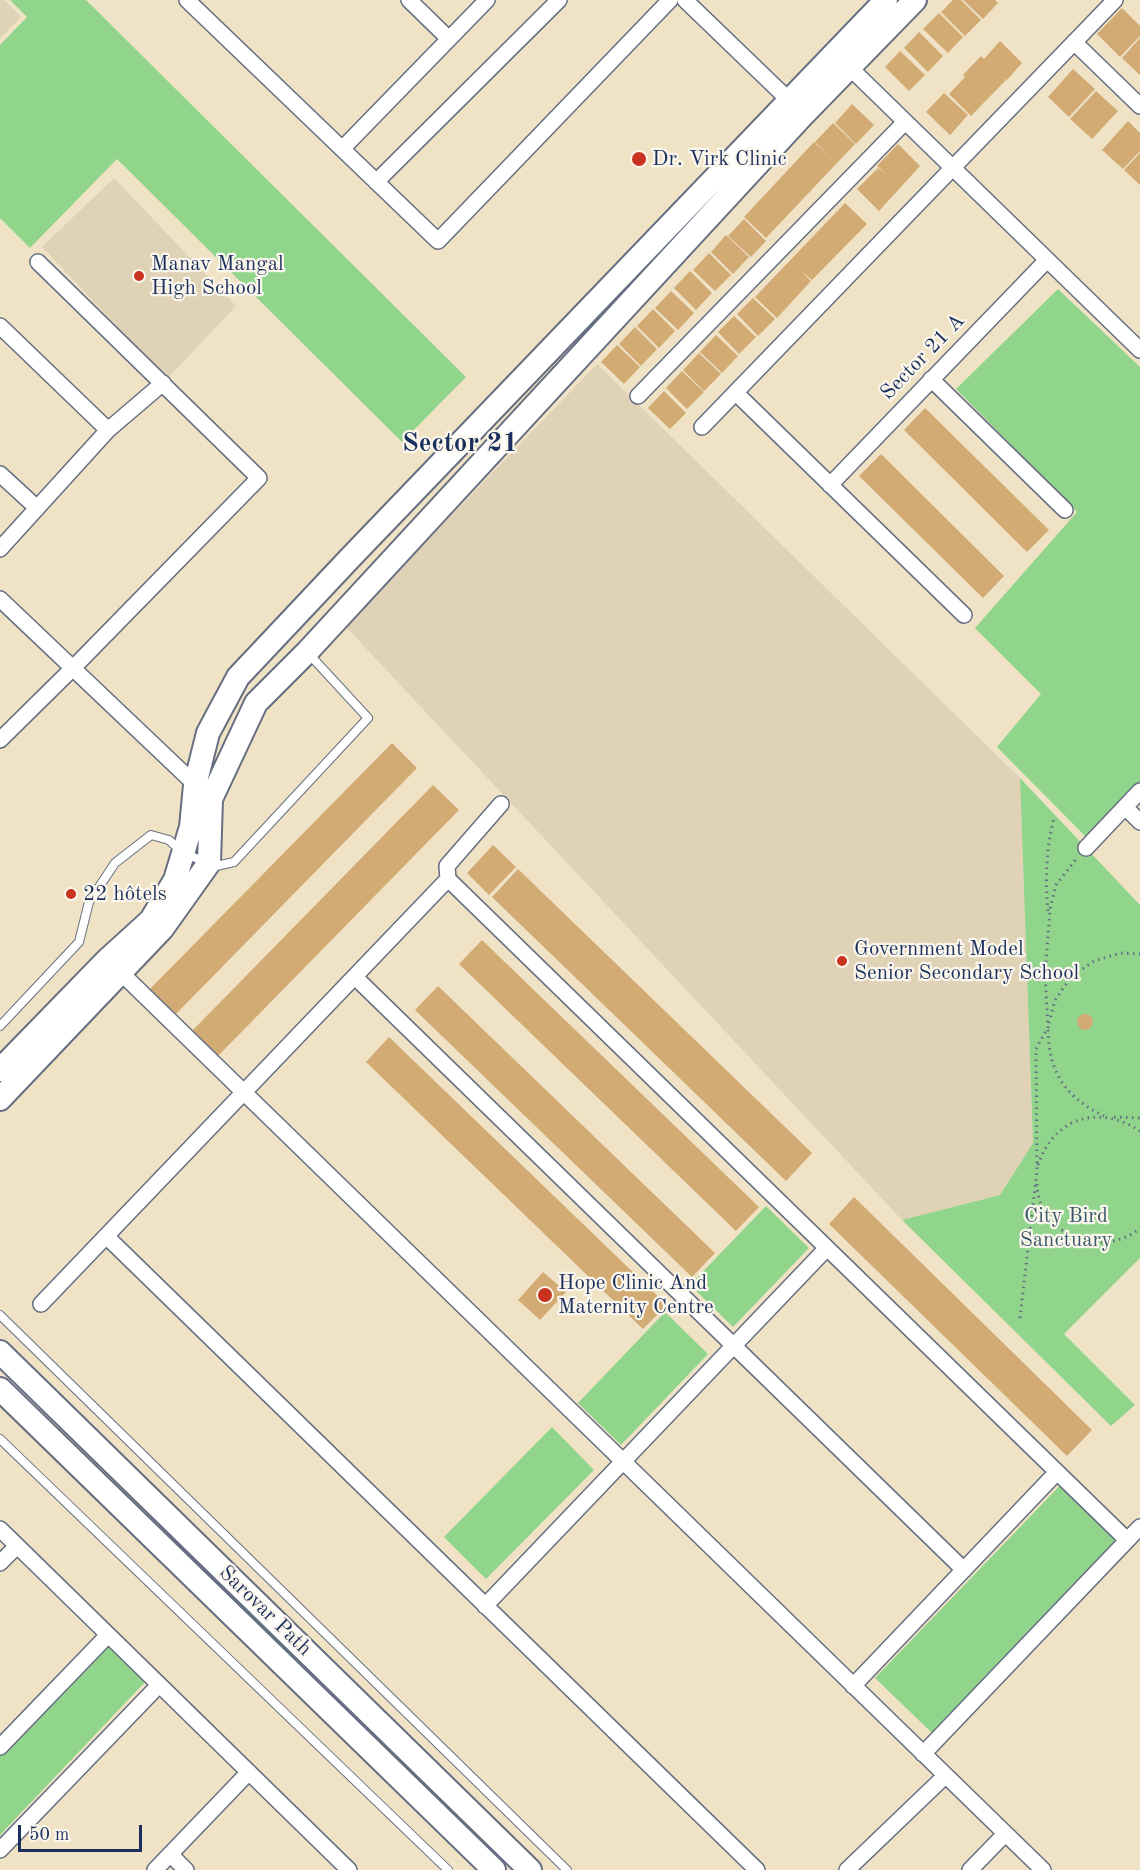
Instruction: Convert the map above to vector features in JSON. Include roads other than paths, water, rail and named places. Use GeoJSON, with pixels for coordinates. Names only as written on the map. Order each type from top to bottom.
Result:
{"type":"FeatureCollection","features":[{"type":"Feature","properties":{"kind":"street"},"geometry":{"type":"LineString","coordinates":[[187,0],[438,241],[670,0]]}},
{"type":"Feature","properties":{"kind":"street"},"geometry":{"type":"LineString","coordinates":[[409,0],[449,39]]}},
{"type":"Feature","properties":{"kind":"street"},"geometry":{"type":"LineString","coordinates":[[342,149],[488,0]]}},
{"type":"Feature","properties":{"kind":"street"},"geometry":{"type":"LineString","coordinates":[[376,182],[559,0]]}},
{"type":"Feature","properties":{"kind":"street"},"geometry":{"type":"LineString","coordinates":[[685,0],[796,107]]}},
{"type":"Feature","properties":{"kind":"street"},"geometry":{"type":"LineString","coordinates":[[842,61],[886,0]]}},
{"type":"Feature","properties":{"kind":"street"},"geometry":{"type":"LineString","coordinates":[[0,1070],[114,967],[162,928],[209,863],[203,792],[208,734],[238,677],[314,596],[842,61],[915,0]]}},
{"type":"Feature","properties":{"kind":"street"},"geometry":{"type":"LineString","coordinates":[[702,427],[1115,0]]}},
{"type":"Feature","properties":{"kind":"street"},"geometry":{"type":"LineString","coordinates":[[1074,42],[1140,106]]}},
{"type":"Feature","properties":{"kind":"street"},"geometry":{"type":"LineString","coordinates":[[842,61],[1140,350]]}},
{"type":"Feature","properties":{"kind":"street"},"geometry":{"type":"LineString","coordinates":[[0,1099],[114,967],[151,920],[175,880],[203,792],[256,703],[306,652],[796,107]]}},
{"type":"Feature","properties":{"kind":"street"},"geometry":{"type":"LineString","coordinates":[[638,396],[905,122]]}},
{"type":"Feature","properties":{"kind":"street","name":"Sector 21 A"},"geometry":{"type":"LineString","coordinates":[[830,485],[1047,260]]}},
{"type":"Feature","properties":{"kind":"street"},"geometry":{"type":"LineString","coordinates":[[0,740],[259,478],[38,262]]}},
{"type":"Feature","properties":{"kind":"street"},"geometry":{"type":"LineString","coordinates":[[0,326],[108,430]]}},
{"type":"Feature","properties":{"kind":"street"},"geometry":{"type":"LineString","coordinates":[[931,379],[1065,510]]}},
{"type":"Feature","properties":{"kind":"street"},"geometry":{"type":"LineString","coordinates":[[0,549],[108,430],[163,383]]}},
{"type":"Feature","properties":{"kind":"street"},"geometry":{"type":"LineString","coordinates":[[736,393],[964,615]]}},
{"type":"Feature","properties":{"kind":"street"},"geometry":{"type":"LineString","coordinates":[[0,474],[37,508]]}},
{"type":"Feature","properties":{"kind":"street"},"geometry":{"type":"LineString","coordinates":[[0,599],[203,792]]}},
{"type":"Feature","properties":{"kind":"street"},"geometry":{"type":"LineString","coordinates":[[1086,848],[1140,791]]}},
{"type":"Feature","properties":{"kind":"street"},"geometry":{"type":"LineString","coordinates":[[501,804],[447,866],[448,879],[1127,1540]]}},
{"type":"Feature","properties":{"kind":"street"},"geometry":{"type":"LineString","coordinates":[[1125,807],[1140,822]]}},
{"type":"Feature","properties":{"kind":"street"},"geometry":{"type":"LineString","coordinates":[[41,1304],[448,879]]}},
{"type":"Feature","properties":{"kind":"street"},"geometry":{"type":"LineString","coordinates":[[114,967],[1043,1870]]}},
{"type":"Feature","properties":{"kind":"street"},"geometry":{"type":"LineString","coordinates":[[355,977],[964,1570]]}},
{"type":"Feature","properties":{"kind":"street"},"geometry":{"type":"LineString","coordinates":[[106,1236],[757,1870]]}},
{"type":"Feature","properties":{"kind":"street"},"geometry":{"type":"LineString","coordinates":[[485,1606],[827,1248]]}},
{"type":"Feature","properties":{"kind":"street","name":"Sarovar Path"},"geometry":{"type":"LineString","coordinates":[[0,1352],[530,1870]]}},
{"type":"Feature","properties":{"kind":"street","name":"Sarovar Path"},"geometry":{"type":"LineString","coordinates":[[0,1389],[494,1870]]}},
{"type":"Feature","properties":{"kind":"street"},"geometry":{"type":"LineString","coordinates":[[853,1686],[1057,1472]]}},
{"type":"Feature","properties":{"kind":"street"},"geometry":{"type":"LineString","coordinates":[[923,1754],[1140,1527]]}},
{"type":"Feature","properties":{"kind":"street"},"geometry":{"type":"LineString","coordinates":[[0,1529],[349,1870]]}},
{"type":"Feature","properties":{"kind":"street"},"geometry":{"type":"LineString","coordinates":[[0,1563],[17,1546]]}},
{"type":"Feature","properties":{"kind":"street"},"geometry":{"type":"LineString","coordinates":[[0,1747],[108,1635]]}},
{"type":"Feature","properties":{"kind":"street"},"geometry":{"type":"LineString","coordinates":[[0,1850],[159,1685]]}},
{"type":"Feature","properties":{"kind":"street"},"geometry":{"type":"LineString","coordinates":[[155,1870],[249,1772]]}},
{"type":"Feature","properties":{"kind":"street"},"geometry":{"type":"LineString","coordinates":[[847,1870],[945,1776]]}},
{"type":"Feature","properties":{"kind":"street"},"geometry":{"type":"LineString","coordinates":[[970,1870],[1005,1834]]}},
{"type":"Feature","properties":{"kind":"street"},"geometry":{"type":"LineString","coordinates":[[170,1854],[186,1870]]}},
{"type":"Feature","properties":{"kind":"lane"},"geometry":{"type":"LineString","coordinates":[[0,1026],[79,942],[89,902],[115,863],[151,835],[169,840],[183,853],[216,866],[234,862],[368,718],[306,652]]}},
{"type":"Feature","properties":{"kind":"lane"},"geometry":{"type":"LineString","coordinates":[[0,1315],[567,1870]]}},
{"type":"Feature","properties":{"kind":"lane"},"geometry":{"type":"LineString","coordinates":[[0,1439],[448,1870]]}},
{"type":"Feature","properties":{"kind":"place","name":"Dr. Virk Clinic"},"geometry":{"type":"Point","coordinates":[639,159]}},
{"type":"Feature","properties":{"kind":"place","name":"Manav Mangal High School"},"geometry":{"type":"Point","coordinates":[139,276]}},
{"type":"Feature","properties":{"kind":"place","name":"22 hôtels"},"geometry":{"type":"Point","coordinates":[71,894]}},
{"type":"Feature","properties":{"kind":"place","name":"Government Model Senior Secondary School"},"geometry":{"type":"Point","coordinates":[842,961]}},
{"type":"Feature","properties":{"kind":"place","name":"Hope Clinic And Maternity Centre"},"geometry":{"type":"Point","coordinates":[545,1295]}},
{"type":"Feature","properties":{"kind":"district","name":"Sector 21"},"geometry":{"type":"Point","coordinates":[460,444]}},
{"type":"Feature","properties":{"kind":"park label","name":"City Bird Sanctuary"},"geometry":{"type":"Point","coordinates":[1066,1228]}}]}
